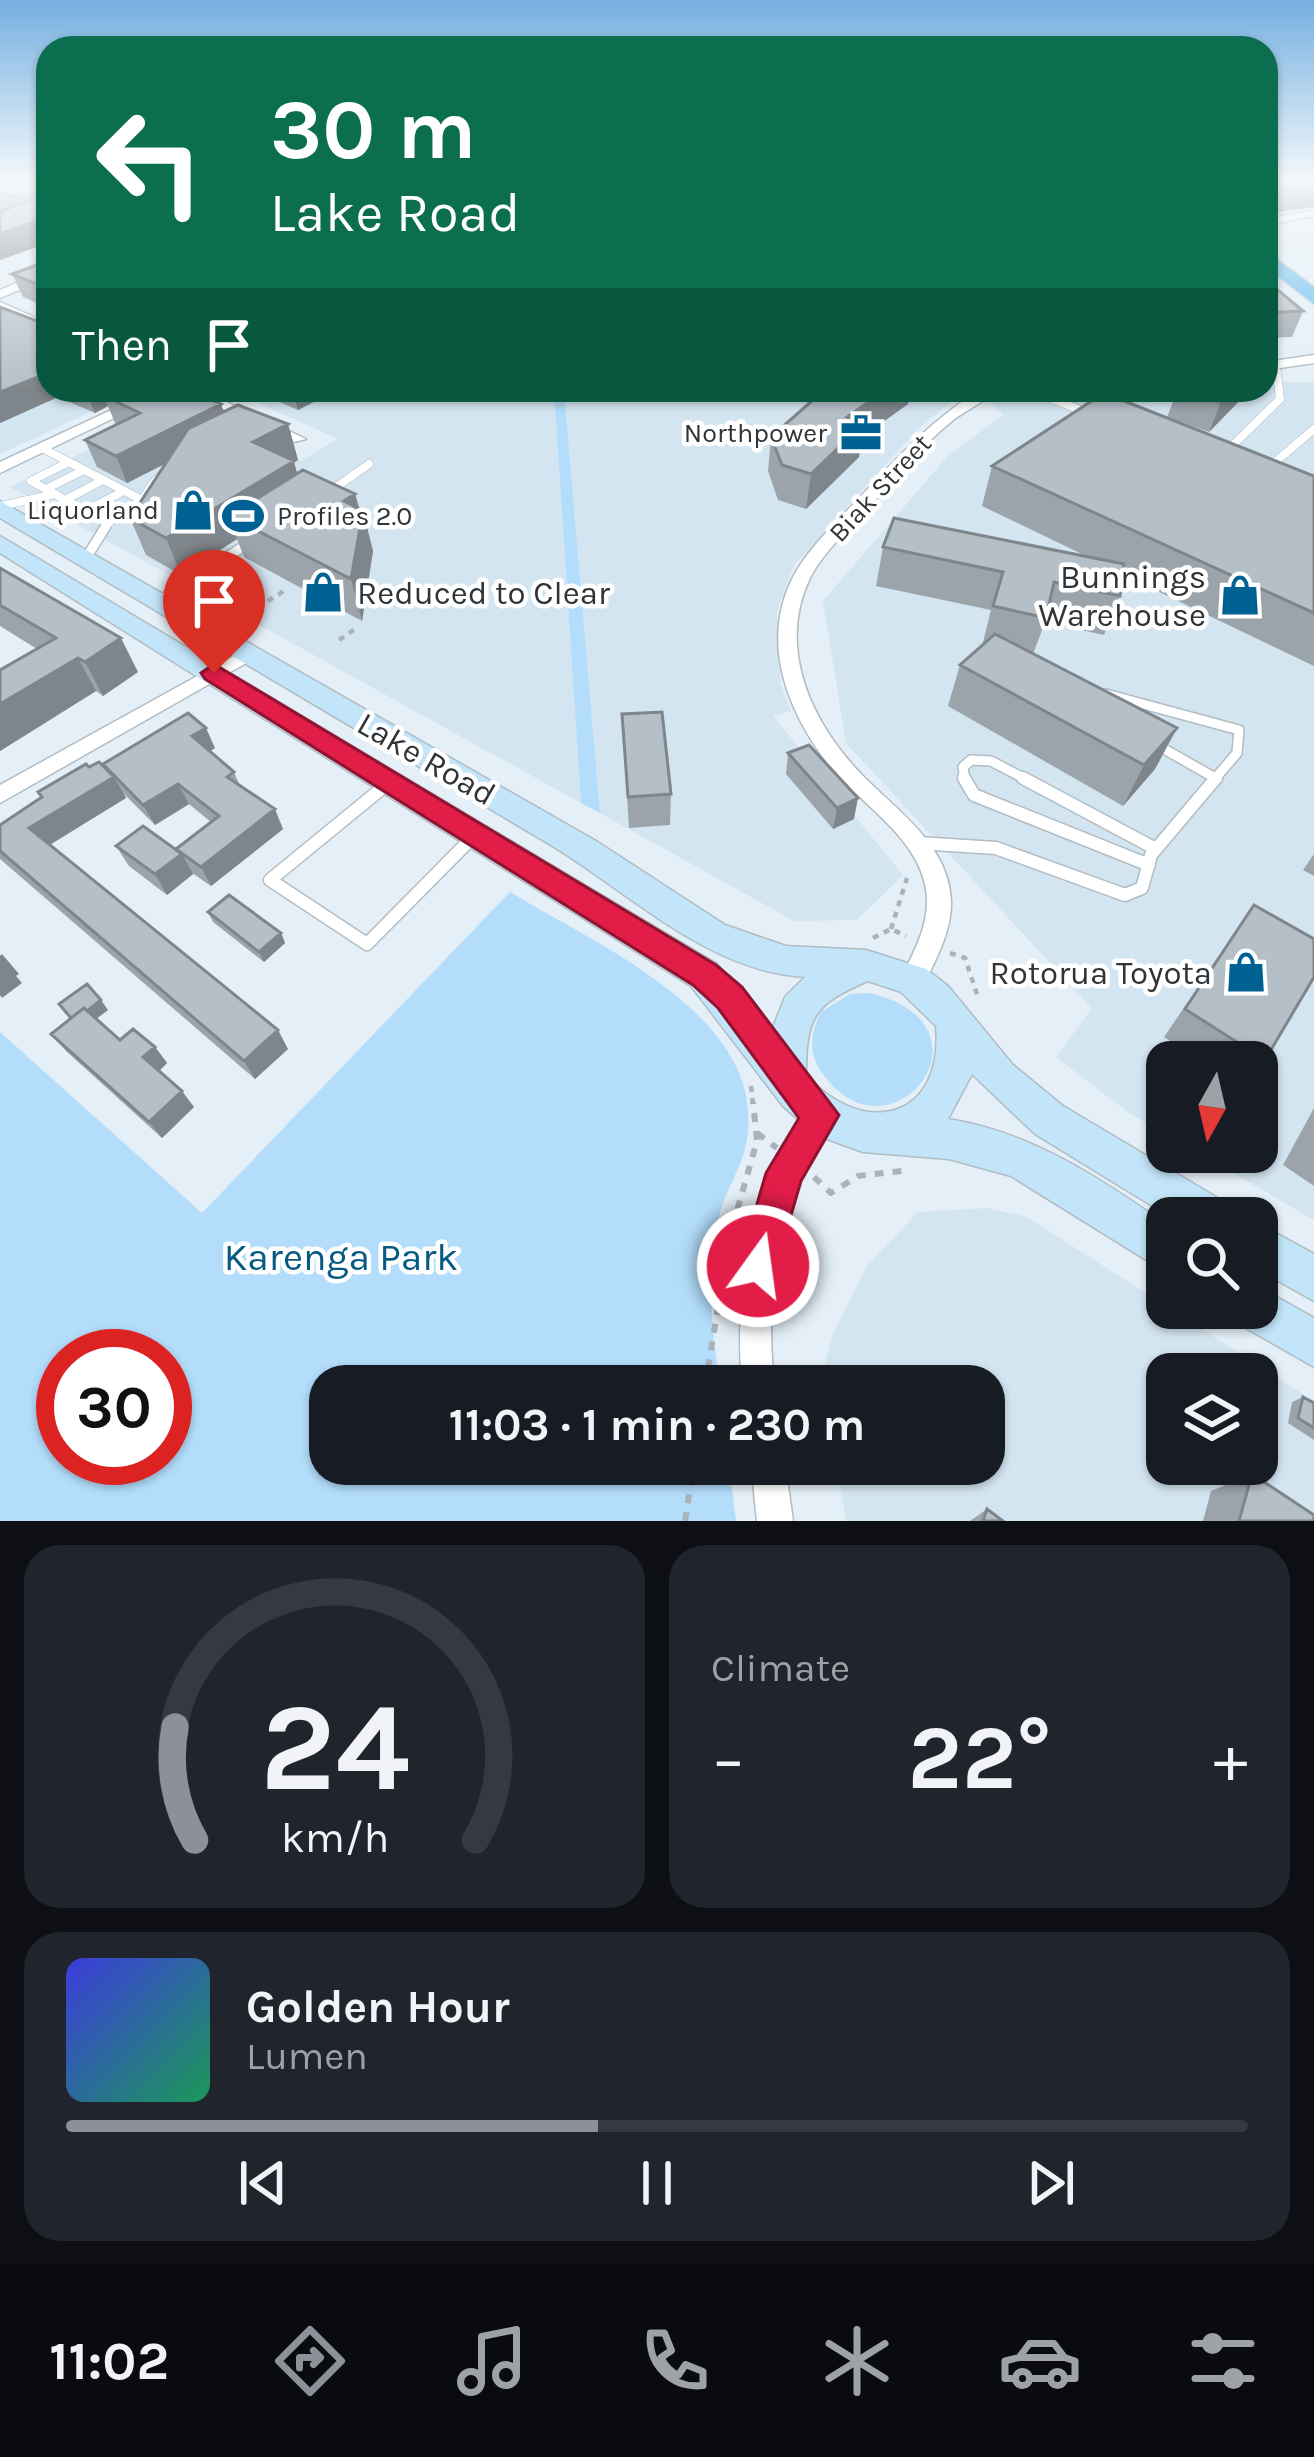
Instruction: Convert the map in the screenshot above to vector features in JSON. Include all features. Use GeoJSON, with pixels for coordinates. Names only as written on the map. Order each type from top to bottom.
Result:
{"type":"FeatureCollection","features":[{"type":"Feature","properties":{"kind":"highway"},"geometry":{"type":"LineString","coordinates":[[1278,266],[1314,298]]}},
{"type":"Feature","properties":{"kind":"highway"},"geometry":{"type":"LineString","coordinates":[[1278,287],[1314,317]]}},
{"type":"Feature","properties":{"kind":"main road","name":"Lake Road"},"geometry":{"type":"LineString","coordinates":[[0,507],[585,850],[713,935],[786,961],[867,952]]}},
{"type":"Feature","properties":{"kind":"main road","name":"Lake Road"},"geometry":{"type":"LineString","coordinates":[[0,543],[704,975],[730,998],[767,1075]]}},
{"type":"Feature","properties":{"kind":"main road"},"geometry":{"type":"LineString","coordinates":[[1146,1236],[1086,1194],[1015,1154],[961,1140],[854,1131],[821,1115],[767,1075],[801,1000],[867,952],[969,1016],[999,1078],[1049,1120],[1176,1197]]}},
{"type":"Feature","properties":{"kind":"main road"},"geometry":{"type":"LineString","coordinates":[[878,1135],[913,1124],[934,1111],[950,1092],[969,1016]]}},
{"type":"Feature","properties":{"kind":"main road"},"geometry":{"type":"LineString","coordinates":[[1278,1258],[1314,1279]]}},
{"type":"Feature","properties":{"kind":"main road"},"geometry":{"type":"LineString","coordinates":[[1278,1328],[1314,1344]]}},
{"type":"Feature","properties":{"kind":"street"},"geometry":{"type":"LineString","coordinates":[[0,294],[36,279]]}},
{"type":"Feature","properties":{"kind":"street"},"geometry":{"type":"LineString","coordinates":[[0,306],[36,322]]}},
{"type":"Feature","properties":{"kind":"street"},"geometry":{"type":"LineString","coordinates":[[1278,367],[1314,359]]}},
{"type":"Feature","properties":{"kind":"street"},"geometry":{"type":"LineString","coordinates":[[1278,370],[1314,374]]}},
{"type":"Feature","properties":{"kind":"street"},"geometry":{"type":"LineString","coordinates":[[0,468],[140,402]]}},
{"type":"Feature","properties":{"kind":"street"},"geometry":{"type":"LineString","coordinates":[[216,402],[299,439]]}},
{"type":"Feature","properties":{"kind":"street","name":"Biak Street"},"geometry":{"type":"LineString","coordinates":[[915,843],[829,751],[791,682],[787,622],[804,573],[959,402]]}},
{"type":"Feature","properties":{"kind":"street"},"geometry":{"type":"LineString","coordinates":[[0,795],[248,654]]}},
{"type":"Feature","properties":{"kind":"street"},"geometry":{"type":"LineString","coordinates":[[913,980],[935,936],[939,913],[937,883],[915,843]]}},
{"type":"Feature","properties":{"kind":"street"},"geometry":{"type":"LineString","coordinates":[[757,1365],[754,1294],[763,1237],[785,1173],[821,1115]]}},
{"type":"Feature","properties":{"kind":"street"},"geometry":{"type":"LineString","coordinates":[[771,1485],[775,1521]]}},
{"type":"Feature","properties":{"kind":"lane"},"geometry":{"type":"LineString","coordinates":[[1060,402],[1097,417]]}},
{"type":"Feature","properties":{"kind":"lane"},"geometry":{"type":"LineString","coordinates":[[1214,464],[1277,402]]}},
{"type":"Feature","properties":{"kind":"lane"},"geometry":{"type":"LineString","coordinates":[[245,433],[263,423]]}},
{"type":"Feature","properties":{"kind":"lane"},"geometry":{"type":"LineString","coordinates":[[1255,480],[1314,429]]}},
{"type":"Feature","properties":{"kind":"lane"},"geometry":{"type":"LineString","coordinates":[[42,448],[142,500]]}},
{"type":"Feature","properties":{"kind":"lane"},"geometry":{"type":"LineString","coordinates":[[69,462],[31,481],[107,524]]}},
{"type":"Feature","properties":{"kind":"lane"},"geometry":{"type":"LineString","coordinates":[[320,500],[369,464]]}},
{"type":"Feature","properties":{"kind":"lane"},"geometry":{"type":"LineString","coordinates":[[55,494],[83,470]]}},
{"type":"Feature","properties":{"kind":"lane"},"geometry":{"type":"LineString","coordinates":[[86,558],[107,524],[142,500],[153,480],[172,470]]}},
{"type":"Feature","properties":{"kind":"lane"},"geometry":{"type":"LineString","coordinates":[[0,507],[104,480]]}},
{"type":"Feature","properties":{"kind":"lane"},"geometry":{"type":"LineString","coordinates":[[85,511],[124,491]]}},
{"type":"Feature","properties":{"kind":"lane"},"geometry":{"type":"LineString","coordinates":[[159,601],[268,532]]}},
{"type":"Feature","properties":{"kind":"lane"},"geometry":{"type":"LineString","coordinates":[[915,843],[996,848],[1125,896],[1142,888],[1156,849],[1237,752],[1239,730],[1081,688]]}},
{"type":"Feature","properties":{"kind":"lane"},"geometry":{"type":"LineString","coordinates":[[1136,733],[1217,779]]}},
{"type":"Feature","properties":{"kind":"lane"},"geometry":{"type":"LineString","coordinates":[[1149,865],[974,795],[964,780],[963,767],[971,760],[991,761],[1156,849]]}},
{"type":"Feature","properties":{"kind":"lane"},"geometry":{"type":"LineString","coordinates":[[391,781],[270,880],[368,944],[477,833]]}},
{"type":"Feature","properties":{"kind":"path"},"geometry":{"type":"LineString","coordinates":[[268,601],[287,589]]}},
{"type":"Feature","properties":{"kind":"path"},"geometry":{"type":"LineString","coordinates":[[339,640],[358,627]]}},
{"type":"Feature","properties":{"kind":"path"},"geometry":{"type":"LineString","coordinates":[[867,952],[895,931],[908,868]]}},
{"type":"Feature","properties":{"kind":"path"},"geometry":{"type":"LineString","coordinates":[[959,956],[967,962],[969,1016]]}},
{"type":"Feature","properties":{"kind":"path"},"geometry":{"type":"LineString","coordinates":[[708,1365],[730,1235],[748,1186],[767,1075]]}},
{"type":"Feature","properties":{"kind":"path"},"geometry":{"type":"LineString","coordinates":[[756,1132],[765,1139]]}},
{"type":"Feature","properties":{"kind":"path"},"geometry":{"type":"LineString","coordinates":[[824,1186],[831,1193],[858,1176],[930,1168]]}},
{"type":"Feature","properties":{"kind":"path"},"geometry":{"type":"LineString","coordinates":[[685,1521],[691,1485]]}},
{"type":"Feature","properties":{"kind":"shaded area"},"geometry":{"type":"Polygon","coordinates":[[[0,325],[36,374],[36,402],[112,402],[0,454],[0,325]]]}},
{"type":"Feature","properties":{"kind":"shaded area"},"geometry":{"type":"Polygon","coordinates":[[[1278,382],[1314,382],[1314,1220],[1233,1173],[1278,1173],[1278,1041],[1146,1041],[1146,1123],[1129,1113],[1056,1057],[1092,1008],[846,743],[823,601],[947,457],[1003,415],[990,402],[1278,402],[1278,382]]]}},
{"type":"Feature","properties":{"kind":"shaded area"},"geometry":{"type":"Polygon","coordinates":[[[256,402],[555,402],[581,803],[10,487],[181,406],[301,461],[338,439],[256,402]]]}},
{"type":"Feature","properties":{"kind":"shaded area"},"geometry":{"type":"Polygon","coordinates":[[[565,402],[951,402],[918,429],[794,565],[777,611],[781,685],[791,711],[773,716],[903,875],[857,920],[794,921],[600,813],[565,402]]]}},
{"type":"Feature","properties":{"kind":"shaded area"},"geometry":{"type":"Polygon","coordinates":[[[988,1208],[1027,1217],[1146,1293],[1146,1329],[1202,1329],[1239,1353],[1146,1353],[1146,1485],[1278,1485],[1278,1378],[1314,1401],[1314,1521],[846,1521],[840,1485],[1005,1485],[1005,1365],[824,1365],[833,1333],[867,1266],[918,1212],[988,1208]]]}},
{"type":"Feature","properties":{"kind":"green space"},"geometry":{"type":"Polygon","coordinates":[[[555,402],[565,402],[600,813],[581,803],[555,402]]]}},
{"type":"Feature","properties":{"kind":"green space","name":"Karenga Park"},"geometry":{"type":"Polygon","coordinates":[[[510,892],[629,962],[705,1023],[732,1059],[747,1099],[746,1144],[720,1213],[712,1259],[717,1365],[309,1365],[309,1485],[732,1485],[736,1521],[0,1521],[0,1032],[202,1213],[510,892]]]}},
{"type":"Feature","properties":{"kind":"green space"},"geometry":{"type":"Polygon","coordinates":[[[869,993],[909,1010],[929,1033],[932,1058],[923,1081],[903,1099],[878,1106],[850,1099],[823,1074],[812,1043],[821,1012],[850,994],[869,993]]]}},
{"type":"Feature","properties":{"kind":"building"},"geometry":{"type":"Polygon","coordinates":[[[36,265],[36,284],[12,274],[36,265]]]}},
{"type":"Feature","properties":{"kind":"building"},"geometry":{"type":"Polygon","coordinates":[[[1278,290],[1303,311],[1278,312],[1278,290]]]}},
{"type":"Feature","properties":{"kind":"building"},"geometry":{"type":"Polygon","coordinates":[[[0,307],[36,321],[36,378],[0,392],[0,307]]]}},
{"type":"Feature","properties":{"kind":"building"},"geometry":{"type":"Polygon","coordinates":[[[117,402],[221,404],[116,456],[85,440],[140,413],[117,402]]]}},
{"type":"Feature","properties":{"kind":"building"},"geometry":{"type":"Polygon","coordinates":[[[811,402],[869,402],[847,417],[864,423],[811,474],[782,465],[771,437],[811,402]]]}},
{"type":"Feature","properties":{"kind":"building"},"geometry":{"type":"Polygon","coordinates":[[[1090,402],[1127,402],[1314,476],[1314,613],[992,466],[1090,402]]]}},
{"type":"Feature","properties":{"kind":"building"},"geometry":{"type":"Polygon","coordinates":[[[238,405],[288,424],[253,442],[294,461],[166,538],[130,518],[188,429],[238,405]]]}},
{"type":"Feature","properties":{"kind":"building"},"geometry":{"type":"Polygon","coordinates":[[[303,470],[355,494],[344,501],[363,511],[351,579],[229,516],[303,470]]]}},
{"type":"Feature","properties":{"kind":"building"},"geometry":{"type":"Polygon","coordinates":[[[894,518],[1124,564],[1120,596],[1054,582],[1046,618],[993,606],[1003,572],[883,547],[894,518]]]}},
{"type":"Feature","properties":{"kind":"building"},"geometry":{"type":"Polygon","coordinates":[[[0,568],[121,638],[85,662],[78,658],[0,704],[0,670],[56,638],[0,605],[0,568]]]}},
{"type":"Feature","properties":{"kind":"building"},"geometry":{"type":"Polygon","coordinates":[[[995,634],[1177,728],[1144,765],[960,665],[995,634]]]}},
{"type":"Feature","properties":{"kind":"building"},"geometry":{"type":"Polygon","coordinates":[[[662,712],[671,794],[628,797],[622,714],[662,712]]]}},
{"type":"Feature","properties":{"kind":"building"},"geometry":{"type":"Polygon","coordinates":[[[188,713],[206,728],[192,736],[234,772],[227,777],[275,809],[201,867],[176,849],[219,816],[178,784],[143,805],[103,764],[188,713]]]}},
{"type":"Feature","properties":{"kind":"building"},"geometry":{"type":"Polygon","coordinates":[[[809,745],[858,798],[837,808],[788,753],[809,745]]]}},
{"type":"Feature","properties":{"kind":"building"},"geometry":{"type":"Polygon","coordinates":[[[99,762],[114,777],[29,828],[278,1030],[244,1061],[0,851],[0,825],[42,797],[38,792],[86,764],[99,762]]]}},
{"type":"Feature","properties":{"kind":"building"},"geometry":{"type":"Polygon","coordinates":[[[143,826],[182,854],[155,874],[116,846],[143,826]]]}},
{"type":"Feature","properties":{"kind":"building"},"geometry":{"type":"Polygon","coordinates":[[[229,895],[281,933],[259,952],[208,912],[229,895]]]}},
{"type":"Feature","properties":{"kind":"building"},"geometry":{"type":"Polygon","coordinates":[[[1254,905],[1314,939],[1314,977],[1276,1041],[1235,1041],[1185,1009],[1254,905]]]}},
{"type":"Feature","properties":{"kind":"building"},"geometry":{"type":"Polygon","coordinates":[[[87,984],[101,1000],[71,1018],[59,1004],[87,984]]]}},
{"type":"Feature","properties":{"kind":"building"},"geometry":{"type":"Polygon","coordinates":[[[84,1008],[120,1040],[133,1029],[155,1047],[143,1057],[182,1091],[149,1122],[51,1034],[84,1008]]]}},
{"type":"Feature","properties":{"kind":"building"},"geometry":{"type":"Polygon","coordinates":[[[1303,1397],[1314,1403],[1314,1428],[1298,1418],[1303,1397]]]}},
{"type":"Feature","properties":{"kind":"building"},"geometry":{"type":"Polygon","coordinates":[[[1249,1485],[1269,1485],[1314,1515],[1314,1521],[1239,1521],[1249,1485]]]}},
{"type":"Feature","properties":{"kind":"building"},"geometry":{"type":"Polygon","coordinates":[[[987,1509],[1003,1521],[983,1521],[987,1509]]]}},
{"type":"Feature","properties":{"kind":"place","name":"Northpower"},"geometry":{"type":"Point","coordinates":[861,433]}},
{"type":"Feature","properties":{"kind":"place","name":"Liquorland"},"geometry":{"type":"Point","coordinates":[193,510]}},
{"type":"Feature","properties":{"kind":"place","name":"Profiles 2.0"},"geometry":{"type":"Point","coordinates":[243,516]}},
{"type":"Feature","properties":{"kind":"place","name":"Reduced to Clear"},"geometry":{"type":"Point","coordinates":[323,592]}},
{"type":"Feature","properties":{"kind":"place","name":"Bunnings Warehouse"},"geometry":{"type":"Point","coordinates":[1240,595]}},
{"type":"Feature","properties":{"kind":"place","name":"Rotorua Toyota"},"geometry":{"type":"Point","coordinates":[1246,972]}},
{"type":"Feature","properties":{"kind":"route"},"geometry":{"type":"LineString","coordinates":[[214,673],[588,900],[704,975],[730,998],[802,1097],[821,1115],[785,1173],[758,1266]]}}]}
